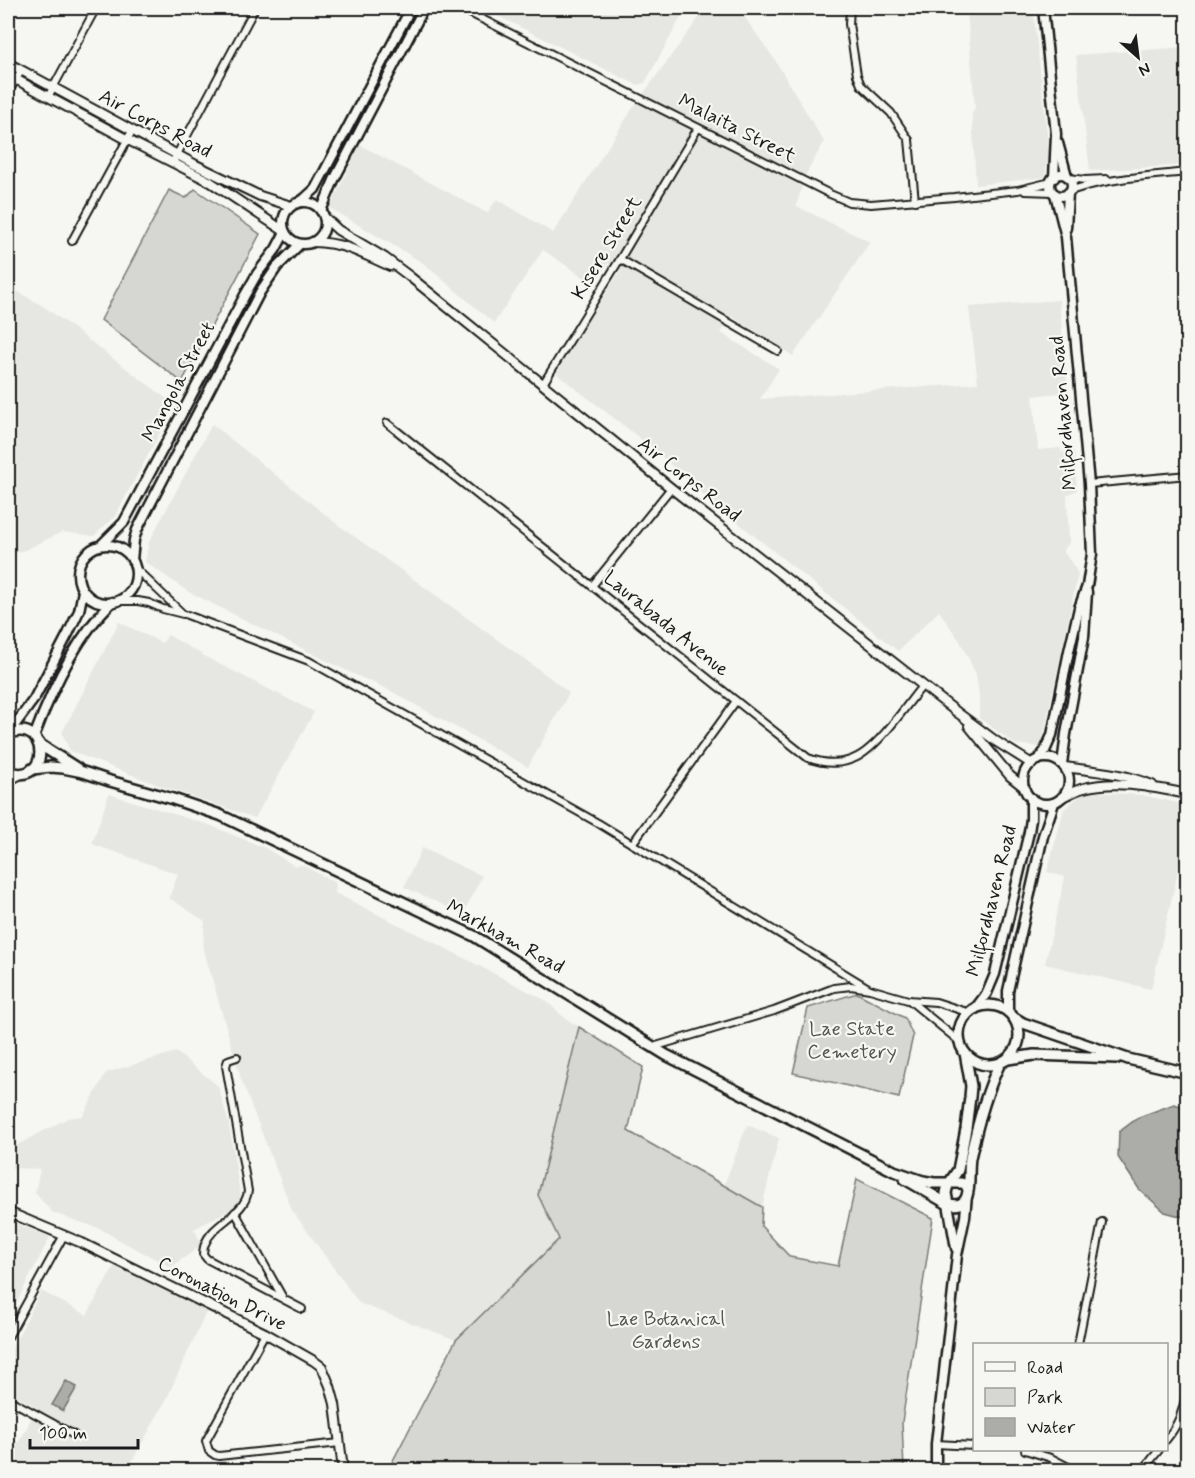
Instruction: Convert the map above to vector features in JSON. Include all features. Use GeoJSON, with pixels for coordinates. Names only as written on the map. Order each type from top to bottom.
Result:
{"type":"FeatureCollection","features":[{"type":"Feature","properties":{"kind":"main road"},"geometry":{"type":"LineString","coordinates":[[411,8],[315,189],[284,215],[284,232],[294,242],[300,244],[312,242],[318,239],[324,229],[323,214],[334,180],[424,8]]}},
{"type":"Feature","properties":{"kind":"main road"},"geometry":{"type":"LineString","coordinates":[[1043,8],[1056,134],[1068,177],[1072,183],[1069,192],[1062,196],[1051,189],[1056,134]]}},
{"type":"Feature","properties":{"kind":"main road"},"geometry":{"type":"LineString","coordinates":[[1052,180],[1062,175],[1068,177]]}},
{"type":"Feature","properties":{"kind":"main road","name":"Milfordhaven Road"},"geometry":{"type":"LineString","coordinates":[[1063,766],[1066,734],[1084,638],[1087,586],[1092,554],[1089,484],[1066,237],[1069,192]]}},
{"type":"Feature","properties":{"kind":"main road","name":"Milfordhaven Road"},"geometry":{"type":"LineString","coordinates":[[1054,193],[1066,237]]}},
{"type":"Feature","properties":{"kind":"main road"},"geometry":{"type":"LineString","coordinates":[[295,204],[311,203],[323,214]]}},
{"type":"Feature","properties":{"kind":"main road","name":"Mangola Street"},"geometry":{"type":"LineString","coordinates":[[101,545],[124,522],[245,295],[276,249],[284,232]]}},
{"type":"Feature","properties":{"kind":"main road","name":"Mangola Street"},"geometry":{"type":"LineString","coordinates":[[134,564],[134,540],[137,530],[260,292],[277,267],[300,244]]}},
{"type":"Feature","properties":{"kind":"main road"},"geometry":{"type":"LineString","coordinates":[[36,740],[50,698],[78,644],[94,620],[130,591],[134,584],[136,576],[134,564],[122,549],[116,546],[101,545],[90,550],[80,562],[78,578],[83,591],[89,597],[104,603],[115,602]]}},
{"type":"Feature","properties":{"kind":"main road","name":"Milfordhaven Road"},"geometry":{"type":"LineString","coordinates":[[1035,762],[1045,751],[1052,735],[1074,629],[1087,586]]}},
{"type":"Feature","properties":{"kind":"main road"},"geometry":{"type":"LineString","coordinates":[[8,733],[34,699],[79,611],[83,591]]}},
{"type":"Feature","properties":{"kind":"main road"},"geometry":{"type":"LineString","coordinates":[[8,733],[25,731],[36,740],[40,748],[39,760],[32,769],[21,774],[8,771]]}},
{"type":"Feature","properties":{"kind":"main road","name":"Markham Road"},"geometry":{"type":"LineString","coordinates":[[36,740],[83,772]]}},
{"type":"Feature","properties":{"kind":"main road"},"geometry":{"type":"LineString","coordinates":[[1045,758],[1052,759],[1063,766],[1068,773],[1069,787],[1054,803],[1042,804],[1031,798],[1025,788],[1026,771],[1035,762],[1045,758]]}},
{"type":"Feature","properties":{"kind":"main road","name":"Markham Road"},"geometry":{"type":"LineString","coordinates":[[32,769],[51,767],[83,772],[173,798],[218,814],[464,932],[560,988],[653,1047],[894,1171],[923,1181],[965,1184],[968,1192]]}},
{"type":"Feature","properties":{"kind":"main road","name":"Milfordhaven Road"},"geometry":{"type":"LineString","coordinates":[[973,1011],[987,993],[995,974],[1029,832],[1031,798]]}},
{"type":"Feature","properties":{"kind":"main road","name":"Milfordhaven Road"},"geometry":{"type":"LineString","coordinates":[[1011,1015],[1008,991],[1043,836],[1054,803]]}},
{"type":"Feature","properties":{"kind":"main road"},"geometry":{"type":"LineString","coordinates":[[957,1255],[946,1192],[958,1170],[966,1129],[971,1086],[959,1035],[966,1017],[973,1011],[991,1006],[1000,1008],[1023,1023],[1128,1059],[1187,1072]]}},
{"type":"Feature","properties":{"kind":"main road"},"geometry":{"type":"LineString","coordinates":[[936,1470],[936,1444],[957,1255],[968,1192],[968,1169],[979,1120],[994,1075],[1018,1044],[1017,1025],[1011,1015]]}},
{"type":"Feature","properties":{"kind":"main road"},"geometry":{"type":"LineString","coordinates":[[965,1053],[972,1060],[991,1065],[1034,1055],[1128,1059]]}},
{"type":"Feature","properties":{"kind":"main road","name":"Markham Road"},"geometry":{"type":"LineString","coordinates":[[894,1171],[910,1183],[948,1204]]}},
{"type":"Feature","properties":{"kind":"main road"},"geometry":{"type":"LineString","coordinates":[[948,1204],[960,1204],[968,1192]]}},
{"type":"Feature","properties":{"kind":"street"},"geometry":{"type":"LineString","coordinates":[[48,98],[96,8]]}},
{"type":"Feature","properties":{"kind":"street"},"geometry":{"type":"LineString","coordinates":[[175,158],[255,8]]}},
{"type":"Feature","properties":{"kind":"street","name":"Malaita Street"},"geometry":{"type":"LineString","coordinates":[[460,8],[698,129],[849,202],[871,204],[915,201],[1018,190],[1052,180]]}},
{"type":"Feature","properties":{"kind":"street"},"geometry":{"type":"LineString","coordinates":[[850,8],[849,24],[857,75],[861,86],[891,113],[909,140],[915,201]]}},
{"type":"Feature","properties":{"kind":"street","name":"Air Corps Road"},"geometry":{"type":"LineString","coordinates":[[8,63],[132,131],[284,232]]}},
{"type":"Feature","properties":{"kind":"street"},"geometry":{"type":"LineString","coordinates":[[8,93],[11,77],[21,70]]}},
{"type":"Feature","properties":{"kind":"street","name":"Air Corps Road"},"geometry":{"type":"LineString","coordinates":[[11,77],[128,140],[277,202],[295,204]]}},
{"type":"Feature","properties":{"kind":"street","name":"Kisere Street"},"geometry":{"type":"LineString","coordinates":[[543,384],[698,129]]}},
{"type":"Feature","properties":{"kind":"street"},"geometry":{"type":"LineString","coordinates":[[72,241],[132,131]]}},
{"type":"Feature","properties":{"kind":"street"},"geometry":{"type":"LineString","coordinates":[[1068,177],[1085,180],[1188,172]]}},
{"type":"Feature","properties":{"kind":"street"},"geometry":{"type":"LineString","coordinates":[[1069,192],[1086,186],[1131,178]]}},
{"type":"Feature","properties":{"kind":"street","name":"Malaita Street"},"geometry":{"type":"LineString","coordinates":[[1018,190],[1054,193]]}},
{"type":"Feature","properties":{"kind":"street","name":"Air Corps Road"},"geometry":{"type":"LineString","coordinates":[[323,214],[338,230],[386,258],[671,488],[958,713],[997,742],[1035,762]]}},
{"type":"Feature","properties":{"kind":"street","name":"Air Corps Road"},"geometry":{"type":"LineString","coordinates":[[312,242],[350,247],[402,271]]}},
{"type":"Feature","properties":{"kind":"street"},"geometry":{"type":"LineString","coordinates":[[620,260],[778,351]]}},
{"type":"Feature","properties":{"kind":"street","name":"Laurabada Avenue"},"geometry":{"type":"LineString","coordinates":[[387,423],[808,758],[831,763],[851,760],[867,752],[882,737],[923,685]]}},
{"type":"Feature","properties":{"kind":"street"},"geometry":{"type":"LineString","coordinates":[[1089,484],[1188,475]]}},
{"type":"Feature","properties":{"kind":"street"},"geometry":{"type":"LineString","coordinates":[[591,586],[671,488]]}},
{"type":"Feature","properties":{"kind":"street"},"geometry":{"type":"LineString","coordinates":[[115,602],[138,601],[183,614],[134,564]]}},
{"type":"Feature","properties":{"kind":"street"},"geometry":{"type":"LineString","coordinates":[[187,615],[309,661],[598,823],[870,989]]}},
{"type":"Feature","properties":{"kind":"street"},"geometry":{"type":"LineString","coordinates":[[632,844],[736,701]]}},
{"type":"Feature","properties":{"kind":"street","name":"Air Corps Road"},"geometry":{"type":"LineString","coordinates":[[958,713],[1010,776],[1025,788]]}},
{"type":"Feature","properties":{"kind":"street"},"geometry":{"type":"LineString","coordinates":[[1063,766],[1130,777],[1164,790]]}},
{"type":"Feature","properties":{"kind":"street"},"geometry":{"type":"LineString","coordinates":[[8,781],[21,774]]}},
{"type":"Feature","properties":{"kind":"street"},"geometry":{"type":"LineString","coordinates":[[1062,797],[1084,788],[1120,785],[1188,794]]}},
{"type":"Feature","properties":{"kind":"street"},"geometry":{"type":"LineString","coordinates":[[653,1047],[774,1011],[834,988],[851,986],[908,1000],[936,1002],[973,1011]]}},
{"type":"Feature","properties":{"kind":"street"},"geometry":{"type":"LineString","coordinates":[[908,1000],[960,1042]]}},
{"type":"Feature","properties":{"kind":"street"},"geometry":{"type":"LineString","coordinates":[[237,1057],[228,1060],[226,1066],[248,1191],[247,1200],[212,1233],[204,1244],[203,1254],[207,1259],[302,1309]]}},
{"type":"Feature","properties":{"kind":"street","name":"Coronation Drive"},"geometry":{"type":"LineString","coordinates":[[8,1212],[64,1235],[265,1333],[322,1367],[330,1386],[343,1470]]}},
{"type":"Feature","properties":{"kind":"street"},"geometry":{"type":"LineString","coordinates":[[235,1212],[283,1299]]}},
{"type":"Feature","properties":{"kind":"street"},"geometry":{"type":"LineString","coordinates":[[1078,1343],[1102,1222]]}},
{"type":"Feature","properties":{"kind":"street"},"geometry":{"type":"LineString","coordinates":[[8,1337],[64,1235]]}},
{"type":"Feature","properties":{"kind":"street"},"geometry":{"type":"LineString","coordinates":[[265,1333],[206,1440],[208,1451],[219,1456],[340,1443]]}},
{"type":"Feature","properties":{"kind":"street"},"geometry":{"type":"LineString","coordinates":[[1168,1439],[1180,1419],[1188,1388]]}},
{"type":"Feature","properties":{"kind":"street"},"geometry":{"type":"LineString","coordinates":[[8,1399],[74,1435]]}},
{"type":"Feature","properties":{"kind":"street"},"geometry":{"type":"LineString","coordinates":[[936,1444],[973,1446]]}},
{"type":"Feature","properties":{"kind":"street"},"geometry":{"type":"LineString","coordinates":[[1031,1451],[1074,1470]]}},
{"type":"Feature","properties":{"kind":"street"},"geometry":{"type":"LineString","coordinates":[[1143,1470],[1157,1451]]}},
{"type":"Feature","properties":{"kind":"shaded area"},"geometry":{"type":"Polygon","coordinates":[[[482,8],[686,8],[645,83],[637,85],[482,8]]]}},
{"type":"Feature","properties":{"kind":"shaded area"},"geometry":{"type":"Polygon","coordinates":[[[706,8],[738,8],[775,60],[824,142],[806,174],[796,206],[870,242],[793,356],[731,316],[721,333],[779,369],[760,399],[978,383],[969,307],[1059,300],[1068,392],[1033,396],[1038,450],[1061,448],[1061,452],[1074,451],[1077,490],[1067,495],[1069,543],[1063,551],[1078,574],[1041,747],[1015,744],[979,718],[976,674],[960,641],[939,611],[898,651],[711,501],[650,446],[557,374],[565,357],[621,272],[608,263],[594,284],[543,250],[494,323],[423,263],[330,208],[360,145],[487,213],[497,199],[553,233],[633,108],[706,8]]]}},
{"type":"Feature","properties":{"kind":"shaded area"},"geometry":{"type":"Polygon","coordinates":[[[886,8],[1033,8],[1049,152],[1045,177],[976,185],[972,114],[975,107],[967,11],[887,17],[886,8]]]}},
{"type":"Feature","properties":{"kind":"shaded area"},"geometry":{"type":"Polygon","coordinates":[[[1187,47],[1187,165],[1090,171],[1076,55],[1187,47]]]}},
{"type":"Feature","properties":{"kind":"shaded area"},"geometry":{"type":"Polygon","coordinates":[[[8,286],[46,308],[175,405],[115,516],[94,536],[62,532],[25,550],[8,555],[8,286]]]}},
{"type":"Feature","properties":{"kind":"shaded area"},"geometry":{"type":"Polygon","coordinates":[[[212,424],[337,524],[569,693],[528,767],[387,689],[189,592],[145,562],[149,542],[212,424]]]}},
{"type":"Feature","properties":{"kind":"shaded area"},"geometry":{"type":"Polygon","coordinates":[[[119,622],[162,643],[168,635],[215,662],[314,712],[255,818],[153,783],[70,751],[62,733],[119,622]]]}},
{"type":"Feature","properties":{"kind":"shaded area"},"geometry":{"type":"Polygon","coordinates":[[[1098,792],[1141,795],[1187,805],[1187,831],[1151,989],[1045,964],[1065,877],[1047,872],[1064,809],[1081,795],[1098,792]]]}},
{"type":"Feature","properties":{"kind":"shaded area"},"geometry":{"type":"Polygon","coordinates":[[[109,794],[209,825],[265,848],[295,866],[302,865],[336,883],[335,893],[545,1000],[579,1027],[538,1195],[559,1239],[456,1340],[359,1303],[292,1210],[242,1082],[203,947],[205,921],[169,898],[178,874],[92,844],[109,794]]]}},
{"type":"Feature","properties":{"kind":"shaded area"},"geometry":{"type":"Polygon","coordinates":[[[422,848],[482,876],[463,914],[404,887],[422,848]]]}},
{"type":"Feature","properties":{"kind":"shaded area"},"geometry":{"type":"Polygon","coordinates":[[[176,1052],[218,1086],[229,1124],[241,1200],[236,1206],[194,1229],[202,1245],[171,1267],[101,1229],[53,1213],[35,1193],[40,1169],[8,1168],[8,1150],[68,1118],[83,1116],[106,1073],[176,1052]]]}},
{"type":"Feature","properties":{"kind":"shaded area"},"geometry":{"type":"Polygon","coordinates":[[[747,1125],[779,1138],[762,1207],[724,1185],[747,1125]]]}},
{"type":"Feature","properties":{"kind":"shaded area"},"geometry":{"type":"Polygon","coordinates":[[[8,1220],[50,1237],[8,1319],[8,1220]]]}},
{"type":"Feature","properties":{"kind":"shaded area"},"geometry":{"type":"Polygon","coordinates":[[[115,1265],[207,1310],[166,1400],[127,1470],[33,1470],[8,1458],[25,1432],[36,1407],[8,1391],[8,1356],[41,1291],[87,1315],[115,1265]]]}},
{"type":"Feature","properties":{"kind":"green space"},"geometry":{"type":"Polygon","coordinates":[[[195,189],[260,234],[182,382],[101,320],[169,190],[186,198],[195,189]]]}},
{"type":"Feature","properties":{"kind":"green space","name":"Lae State Cemetery"},"geometry":{"type":"Polygon","coordinates":[[[857,993],[905,1018],[913,1036],[899,1098],[793,1073],[808,1008],[857,993]]]}},
{"type":"Feature","properties":{"kind":"green space","name":"Lae Botanical Gardens"},"geometry":{"type":"Polygon","coordinates":[[[579,1027],[643,1067],[628,1131],[762,1207],[761,1226],[790,1257],[838,1266],[857,1179],[933,1218],[902,1422],[904,1470],[388,1470],[456,1340],[559,1239],[538,1195],[579,1027]]]}},
{"type":"Feature","properties":{"kind":"water"},"geometry":{"type":"Polygon","coordinates":[[[1174,1104],[1187,1108],[1187,1218],[1165,1212],[1139,1189],[1118,1157],[1119,1132],[1139,1117],[1174,1104]]]}},
{"type":"Feature","properties":{"kind":"water"},"geometry":{"type":"Polygon","coordinates":[[[66,1381],[77,1387],[63,1411],[52,1405],[66,1381]]]}}]}
